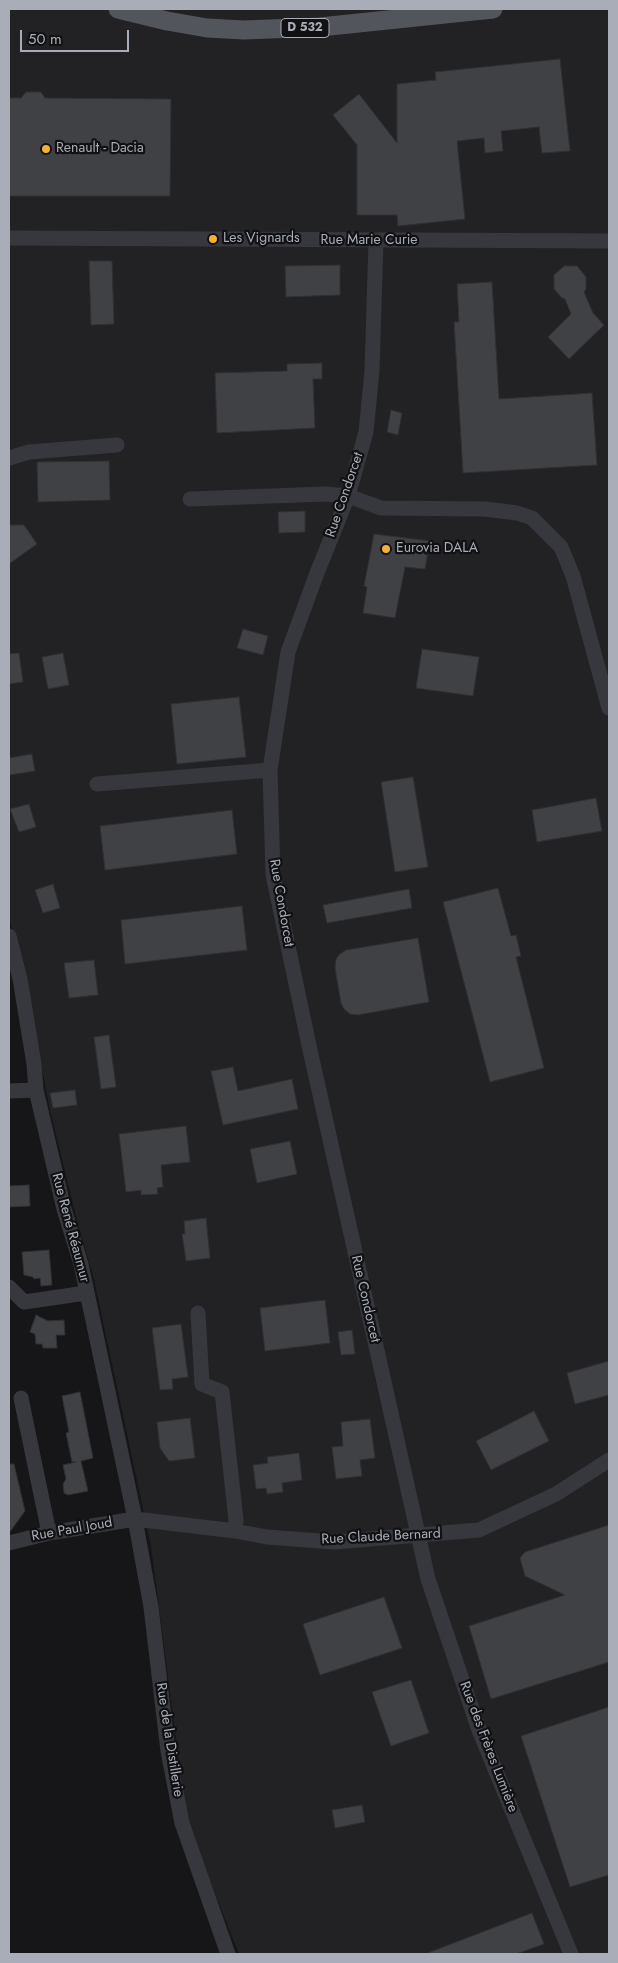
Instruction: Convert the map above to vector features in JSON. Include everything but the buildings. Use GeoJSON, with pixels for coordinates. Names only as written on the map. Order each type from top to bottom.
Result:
{"type":"FeatureCollection","features":[{"type":"Feature","properties":{"kind":"main road","name":"D 532"},"geometry":{"type":"LineString","coordinates":[[118,9],[175,23],[207,28],[244,30],[320,27],[493,9]]}},
{"type":"Feature","properties":{"kind":"street","name":"Rue Marie Curie"},"geometry":{"type":"LineString","coordinates":[[9,238],[609,241]]}},
{"type":"Feature","properties":{"kind":"street","name":"Rue Condorcet"},"geometry":{"type":"LineString","coordinates":[[376,241],[372,371],[366,432],[348,496],[288,652],[270,770],[273,875],[314,1070],[418,1536]]}},
{"type":"Feature","properties":{"kind":"street"},"geometry":{"type":"LineString","coordinates":[[9,458],[29,452],[116,445]]}},
{"type":"Feature","properties":{"kind":"street"},"geometry":{"type":"LineString","coordinates":[[190,499],[325,494],[348,496],[381,508],[485,509],[532,518],[561,547],[573,576],[609,708]]}},
{"type":"Feature","properties":{"kind":"street"},"geometry":{"type":"LineString","coordinates":[[97,784],[270,770]]}},
{"type":"Feature","properties":{"kind":"street","name":"Rue René Réaumur"},"geometry":{"type":"LineString","coordinates":[[9,936],[20,978],[34,1064],[36,1090],[64,1209],[81,1264],[135,1519]]}},
{"type":"Feature","properties":{"kind":"street"},"geometry":{"type":"LineString","coordinates":[[9,1091],[36,1090]]}},
{"type":"Feature","properties":{"kind":"street"},"geometry":{"type":"LineString","coordinates":[[9,1287],[24,1302],[86,1293]]}},
{"type":"Feature","properties":{"kind":"street"},"geometry":{"type":"LineString","coordinates":[[198,1313],[202,1384],[222,1392],[236,1520],[235,1531]]}},
{"type":"Feature","properties":{"kind":"street"},"geometry":{"type":"LineString","coordinates":[[21,1398],[49,1533]]}},
{"type":"Feature","properties":{"kind":"street","name":"Rue Claude Bernard"},"geometry":{"type":"LineString","coordinates":[[135,1519],[267,1536],[334,1542],[479,1530],[556,1494],[609,1460]]}},
{"type":"Feature","properties":{"kind":"street","name":"Rue Paul Joud"},"geometry":{"type":"LineString","coordinates":[[9,1543],[49,1533],[135,1519]]}},
{"type":"Feature","properties":{"kind":"street","name":"Rue de la Distillerie"},"geometry":{"type":"LineString","coordinates":[[135,1519],[151,1608],[168,1751],[182,1823],[228,1954]]}},
{"type":"Feature","properties":{"kind":"street","name":"Rue des Frères Lumière"},"geometry":{"type":"LineString","coordinates":[[418,1536],[428,1579],[479,1730],[571,1954]]}},
{"type":"Feature","properties":{"kind":"shaded area"},"geometry":{"type":"Polygon","coordinates":[[[9,9],[609,9],[609,1954],[239,1954],[187,1823],[151,1546],[93,1275],[78,1225],[50,1110],[9,916],[9,9]]]}},
{"type":"Feature","properties":{"kind":"place","name":"Renault - Dacia"},"geometry":{"type":"Point","coordinates":[46,149]}},
{"type":"Feature","properties":{"kind":"place","name":"Les Vignards"},"geometry":{"type":"Point","coordinates":[213,239]}},
{"type":"Feature","properties":{"kind":"place","name":"Eurovia DALA"},"geometry":{"type":"Point","coordinates":[386,549]}}]}
